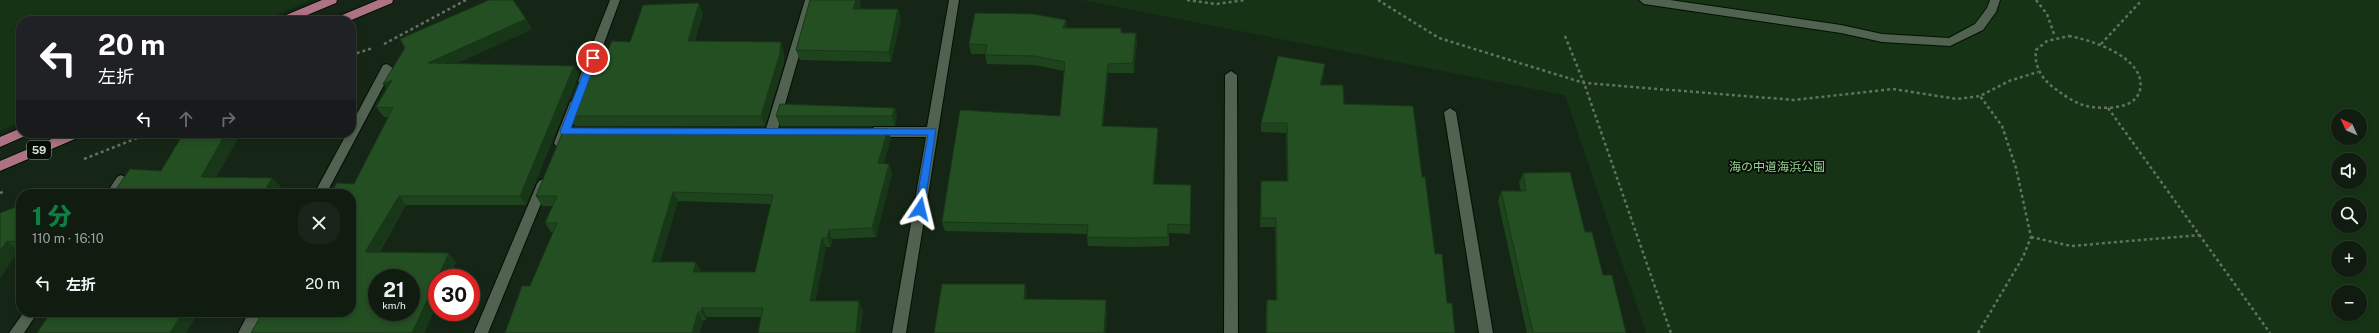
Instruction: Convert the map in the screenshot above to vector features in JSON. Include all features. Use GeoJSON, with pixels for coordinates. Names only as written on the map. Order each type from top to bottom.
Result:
{"type":"FeatureCollection","features":[{"type":"Feature","properties":{"kind":"main road"},"geometry":{"type":"LineString","coordinates":[[295,16],[332,0]]}},
{"type":"Feature","properties":{"kind":"main road"},"geometry":{"type":"LineString","coordinates":[[351,16],[388,0]]}},
{"type":"Feature","properties":{"kind":"main road","name":"59"},"geometry":{"type":"LineString","coordinates":[[0,142],[16,135]]}},
{"type":"Feature","properties":{"kind":"main road","name":"59"},"geometry":{"type":"LineString","coordinates":[[0,166],[66,138]]}},
{"type":"Feature","properties":{"kind":"street"},"geometry":{"type":"LineString","coordinates":[[556,153],[615,0]]}},
{"type":"Feature","properties":{"kind":"street"},"geometry":{"type":"LineString","coordinates":[[771,132],[810,0]]}},
{"type":"Feature","properties":{"kind":"street"},"geometry":{"type":"LineString","coordinates":[[899,333],[954,0]]}},
{"type":"Feature","properties":{"kind":"street"},"geometry":{"type":"LineString","coordinates":[[1644,0],[1842,29],[1882,38],[1950,42],[1979,27],[1992,9],[1995,0]]}},
{"type":"Feature","properties":{"kind":"street"},"geometry":{"type":"LineString","coordinates":[[356,126],[387,68]]}},
{"type":"Feature","properties":{"kind":"street"},"geometry":{"type":"LineString","coordinates":[[1231,74],[1231,333]]}},
{"type":"Feature","properties":{"kind":"street"},"geometry":{"type":"LineString","coordinates":[[1450,112],[1486,333]]}},
{"type":"Feature","properties":{"kind":"street"},"geometry":{"type":"LineString","coordinates":[[565,132],[581,132]]}},
{"type":"Feature","properties":{"kind":"street"},"geometry":{"type":"LineString","coordinates":[[755,132],[786,132]]}},
{"type":"Feature","properties":{"kind":"street"},"geometry":{"type":"LineString","coordinates":[[863,132],[933,132]]}},
{"type":"Feature","properties":{"kind":"street"},"geometry":{"type":"LineString","coordinates":[[323,189],[350,138]]}},
{"type":"Feature","properties":{"kind":"street"},"geometry":{"type":"LineString","coordinates":[[481,333],[547,175]]}},
{"type":"Feature","properties":{"kind":"street"},"geometry":{"type":"LineString","coordinates":[[115,189],[121,180]]}},
{"type":"Feature","properties":{"kind":"street"},"geometry":{"type":"LineString","coordinates":[[16,333],[27,317]]}},
{"type":"Feature","properties":{"kind":"street"},"geometry":{"type":"LineString","coordinates":[[245,333],[253,317]]}},
{"type":"Feature","properties":{"kind":"path"},"geometry":{"type":"LineString","coordinates":[[356,53],[385,44],[466,0]]}},
{"type":"Feature","properties":{"kind":"path"},"geometry":{"type":"LineString","coordinates":[[1187,0],[1208,5],[1232,4],[1246,0]]}},
{"type":"Feature","properties":{"kind":"path"},"geometry":{"type":"LineString","coordinates":[[1378,0],[1439,38],[1584,84],[1794,100],[1893,89],[1957,99],[1980,96],[2009,81],[2038,72]]}},
{"type":"Feature","properties":{"kind":"path"},"geometry":{"type":"LineString","coordinates":[[2036,0],[2047,14],[2055,37]]}},
{"type":"Feature","properties":{"kind":"path"},"geometry":{"type":"LineString","coordinates":[[2102,44],[2142,0]]}},
{"type":"Feature","properties":{"kind":"path"},"geometry":{"type":"LineString","coordinates":[[1565,36],[1584,84],[1671,333]]}},
{"type":"Feature","properties":{"kind":"path"},"geometry":{"type":"LineString","coordinates":[[2055,37],[2077,37],[2102,44],[2116,52],[2129,63],[2137,74],[2140,86],[2138,96],[2130,104],[2108,108],[2080,104],[2062,96],[2048,85],[2038,72],[2034,60],[2036,49],[2044,42],[2055,37]]}},
{"type":"Feature","properties":{"kind":"path"},"geometry":{"type":"LineString","coordinates":[[1978,333],[2023,257],[2031,237],[2016,168],[2002,126],[1980,96]]}},
{"type":"Feature","properties":{"kind":"path"},"geometry":{"type":"LineString","coordinates":[[2108,108],[2270,333]]}},
{"type":"Feature","properties":{"kind":"path"},"geometry":{"type":"LineString","coordinates":[[2031,237],[2071,246],[2200,235]]}},
{"type":"Feature","properties":{"kind":"green space"},"geometry":{"type":"Polygon","coordinates":[[[0,0],[311,0],[274,16],[16,16],[16,124],[0,131],[0,0]]]}},
{"type":"Feature","properties":{"kind":"green space","name":"海の中道海浜公園"},"geometry":{"type":"Polygon","coordinates":[[[1082,0],[2379,0],[2379,333],[1646,333],[1565,95],[1082,0]]]}},
{"type":"Feature","properties":{"kind":"building"},"geometry":{"type":"Polygon","coordinates":[[[489,0],[513,0],[526,19],[428,63],[574,66],[520,196],[399,196],[365,252],[449,253],[442,269],[428,269],[428,298],[420,316],[420,269],[368,269],[368,321],[418,321],[412,333],[251,333],[260,317],[356,317],[356,189],[333,189],[337,183],[354,184],[393,108],[376,107],[392,80],[383,84],[405,48],[400,39],[489,0]]]}},
{"type":"Feature","properties":{"kind":"building"},"geometry":{"type":"Polygon","coordinates":[[[810,0],[856,0],[853,9],[898,9],[889,52],[796,50],[810,0]]]}},
{"type":"Feature","properties":{"kind":"building"},"geometry":{"type":"Polygon","coordinates":[[[699,3],[688,41],[781,42],[780,53],[761,116],[569,116],[588,65],[601,66],[612,41],[630,42],[643,5],[699,3]]]}},
{"type":"Feature","properties":{"kind":"building"},"geometry":{"type":"Polygon","coordinates":[[[975,13],[1033,14],[1066,20],[1063,28],[1121,28],[1121,33],[1136,33],[1133,63],[1108,64],[1102,126],[1158,128],[1153,184],[1191,185],[1190,225],[1168,224],[1168,237],[1130,238],[1087,237],[1088,225],[942,222],[960,110],[1060,116],[1065,62],[1034,56],[985,55],[987,45],[969,44],[975,13]]]}},
{"type":"Feature","properties":{"kind":"building"},"geometry":{"type":"Polygon","coordinates":[[[1278,56],[1325,64],[1320,85],[1343,85],[1344,104],[1413,106],[1422,177],[1425,177],[1435,254],[1442,254],[1447,303],[1452,303],[1455,333],[1267,333],[1267,300],[1277,300],[1276,218],[1261,218],[1261,181],[1288,181],[1287,123],[1261,123],[1278,56]]]}},
{"type":"Feature","properties":{"kind":"building"},"geometry":{"type":"Polygon","coordinates":[[[780,104],[895,108],[892,116],[776,116],[780,104]]]}},
{"type":"Feature","properties":{"kind":"building"},"geometry":{"type":"Polygon","coordinates":[[[564,129],[888,129],[878,163],[889,164],[872,228],[829,230],[827,238],[822,238],[810,301],[859,301],[856,333],[758,333],[763,308],[702,308],[701,312],[698,312],[692,333],[505,333],[522,286],[530,286],[557,223],[545,223],[557,196],[536,196],[564,129]],[[673,192],[652,262],[696,262],[693,272],[755,272],[773,195],[673,192]]]}},
{"type":"Feature","properties":{"kind":"building"},"geometry":{"type":"Polygon","coordinates":[[[181,138],[223,138],[201,177],[272,178],[266,189],[116,189],[130,169],[161,171],[181,138]]]}},
{"type":"Feature","properties":{"kind":"building"},"geometry":{"type":"Polygon","coordinates":[[[1570,172],[1585,232],[1592,232],[1603,275],[1612,275],[1626,333],[1533,333],[1501,191],[1526,191],[1523,173],[1570,172]]]}},
{"type":"Feature","properties":{"kind":"building"},"geometry":{"type":"Polygon","coordinates":[[[16,207],[16,242],[7,241],[0,251],[0,213],[16,207]]]}},
{"type":"Feature","properties":{"kind":"building"},"geometry":{"type":"Polygon","coordinates":[[[942,284],[1025,284],[1024,299],[1106,300],[1104,333],[934,333],[942,284]]]}},
{"type":"Feature","properties":{"kind":"building"},"geometry":{"type":"Polygon","coordinates":[[[48,317],[180,317],[170,333],[37,333],[48,317]]]}},
{"type":"Feature","properties":{"kind":"route"},"geometry":{"type":"LineString","coordinates":[[593,58],[565,132],[933,132],[920,209]]}}]}
